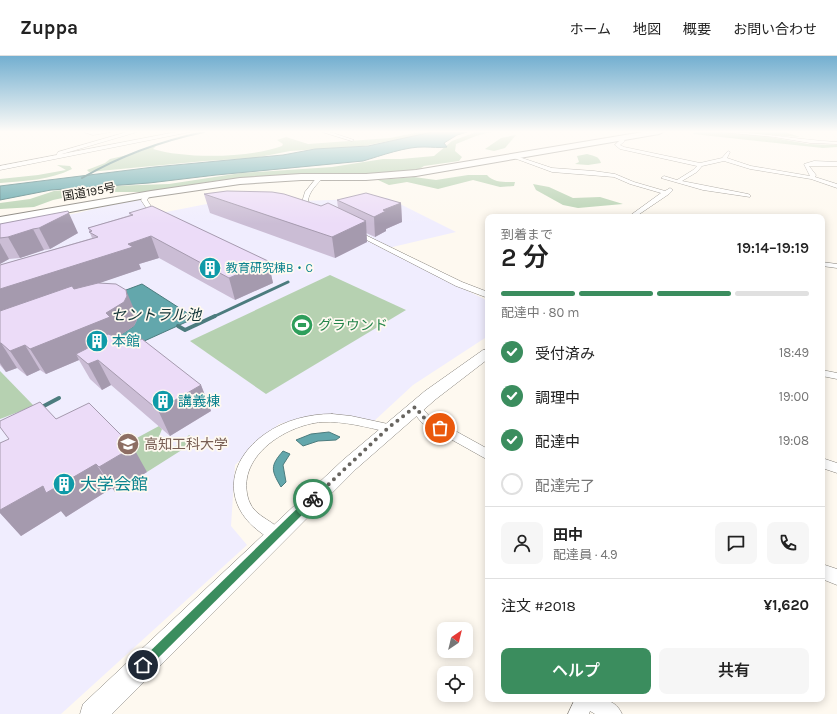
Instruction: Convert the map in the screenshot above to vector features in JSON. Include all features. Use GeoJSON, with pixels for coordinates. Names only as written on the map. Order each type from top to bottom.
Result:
{"type":"FeatureCollection","features":[{"type":"Feature","properties":{"kind":"highway","name":"国道195号"},"geometry":{"type":"LineString","coordinates":[[0,221],[146,195],[240,181],[409,174],[480,163]]}},
{"type":"Feature","properties":{"kind":"main road"},"geometry":{"type":"LineString","coordinates":[[0,168],[26,163]]}},
{"type":"Feature","properties":{"kind":"main road"},"geometry":{"type":"LineString","coordinates":[[93,714],[334,478],[388,428],[450,379],[485,355]]}},
{"type":"Feature","properties":{"kind":"street"},"geometry":{"type":"LineString","coordinates":[[532,163],[550,169],[601,173],[627,180],[632,184],[666,193]]}},
{"type":"Feature","properties":{"kind":"street"},"geometry":{"type":"LineString","coordinates":[[686,163],[700,166]]}},
{"type":"Feature","properties":{"kind":"street"},"geometry":{"type":"LineString","coordinates":[[635,214],[666,193],[700,166],[711,163]]}},
{"type":"Feature","properties":{"kind":"street"},"geometry":{"type":"LineString","coordinates":[[736,163],[750,167],[812,178],[837,186]]}},
{"type":"Feature","properties":{"kind":"street"},"geometry":{"type":"LineString","coordinates":[[812,163],[806,165],[813,175],[812,178]]}},
{"type":"Feature","properties":{"kind":"street"},"geometry":{"type":"LineString","coordinates":[[822,163],[837,164]]}},
{"type":"Feature","properties":{"kind":"street"},"geometry":{"type":"LineString","coordinates":[[320,177],[306,192],[305,202],[308,206],[321,214]]}},
{"type":"Feature","properties":{"kind":"street"},"geometry":{"type":"LineString","coordinates":[[664,178],[748,196]]}},
{"type":"Feature","properties":{"kind":"street"},"geometry":{"type":"LineString","coordinates":[[146,195],[144,200],[153,214]]}},
{"type":"Feature","properties":{"kind":"street"},"geometry":{"type":"LineString","coordinates":[[345,226],[459,284],[485,294]]}},
{"type":"Feature","properties":{"kind":"street"},"geometry":{"type":"LineString","coordinates":[[825,264],[837,266]]}},
{"type":"Feature","properties":{"kind":"street"},"geometry":{"type":"LineString","coordinates":[[825,374],[837,376]]}},
{"type":"Feature","properties":{"kind":"street"},"geometry":{"type":"LineString","coordinates":[[415,407],[426,420],[485,453]]}},
{"type":"Feature","properties":{"kind":"street"},"geometry":{"type":"LineString","coordinates":[[276,536],[256,521],[242,502],[240,491],[245,464],[261,443],[274,433],[289,426],[312,419],[332,418],[388,428]]}},
{"type":"Feature","properties":{"kind":"street"},"geometry":{"type":"LineString","coordinates":[[825,464],[837,468]]}},
{"type":"Feature","properties":{"kind":"street"},"geometry":{"type":"LineString","coordinates":[[825,572],[837,577]]}},
{"type":"Feature","properties":{"kind":"street"},"geometry":{"type":"LineString","coordinates":[[578,714],[584,702]]}},
{"type":"Feature","properties":{"kind":"street"},"geometry":{"type":"LineString","coordinates":[[594,702],[612,714]]}},
{"type":"Feature","properties":{"kind":"shaded area","name":"高知工科大学"},"geometry":{"type":"Polygon","coordinates":[[[141,197],[156,214],[222,201],[273,202],[388,198],[456,232],[384,249],[485,300],[485,338],[413,385],[373,422],[321,414],[279,424],[235,465],[231,526],[247,545],[61,714],[0,714],[0,228],[78,213],[141,197]]]}},
{"type":"Feature","properties":{"kind":"green space"},"geometry":{"type":"Polygon","coordinates":[[[105,163],[187,163],[89,172],[87,170],[105,163]]]}},
{"type":"Feature","properties":{"kind":"green space"},"geometry":{"type":"Polygon","coordinates":[[[359,163],[447,163],[424,166],[415,172],[373,175],[322,173],[222,180],[144,192],[99,192],[53,200],[34,207],[0,209],[0,203],[30,199],[54,191],[112,186],[169,184],[241,173],[332,167],[359,163]]]}},
{"type":"Feature","properties":{"kind":"green space"},"geometry":{"type":"Polygon","coordinates":[[[578,163],[601,163],[588,165],[575,164],[578,163]]]}},
{"type":"Feature","properties":{"kind":"green space"},"geometry":{"type":"Polygon","coordinates":[[[57,165],[70,166],[72,169],[46,178],[0,183],[0,179],[66,170],[57,165]]]}},
{"type":"Feature","properties":{"kind":"green space"},"geometry":{"type":"Polygon","coordinates":[[[468,175],[487,175],[496,181],[515,182],[514,186],[500,187],[473,180],[438,189],[407,182],[389,185],[378,180],[414,177],[436,180],[468,175]]]}},
{"type":"Feature","properties":{"kind":"green space"},"geometry":{"type":"Polygon","coordinates":[[[533,184],[549,187],[573,198],[600,197],[623,204],[578,208],[563,205],[536,190],[533,184]]]}},
{"type":"Feature","properties":{"kind":"green space","name":"グラウンド"},"geometry":{"type":"Polygon","coordinates":[[[330,275],[406,310],[266,394],[190,341],[330,275]]]}},
{"type":"Feature","properties":{"kind":"green space"},"geometry":{"type":"Polygon","coordinates":[[[0,371],[34,406],[0,419],[0,371]]]}},
{"type":"Feature","properties":{"kind":"green space"},"geometry":{"type":"Polygon","coordinates":[[[159,426],[162,429],[158,439],[160,445],[164,448],[172,448],[189,435],[196,441],[147,472],[122,446],[159,426]]]}},
{"type":"Feature","properties":{"kind":"water"},"geometry":{"type":"Polygon","coordinates":[[[200,163],[345,163],[149,183],[51,190],[0,200],[0,186],[200,163]]]}},
{"type":"Feature","properties":{"kind":"water","name":"セントラル池"},"geometry":{"type":"Polygon","coordinates":[[[142,284],[195,318],[120,352],[117,337],[134,326],[126,290],[142,284]]]}},
{"type":"Feature","properties":{"kind":"water"},"geometry":{"type":"Polygon","coordinates":[[[329,432],[340,437],[336,440],[318,441],[303,446],[296,440],[311,434],[329,432]]]}},
{"type":"Feature","properties":{"kind":"water"},"geometry":{"type":"Polygon","coordinates":[[[283,451],[290,454],[283,465],[286,482],[281,487],[275,476],[273,468],[283,451]]]}},
{"type":"Feature","properties":{"kind":"building"},"geometry":{"type":"Polygon","coordinates":[[[227,191],[272,192],[284,194],[321,206],[328,203],[366,221],[332,237],[204,194],[227,191]]]}},
{"type":"Feature","properties":{"kind":"building"},"geometry":{"type":"Polygon","coordinates":[[[366,193],[401,203],[383,210],[386,211],[374,217],[337,200],[366,193]]]}},
{"type":"Feature","properties":{"kind":"building"},"geometry":{"type":"Polygon","coordinates":[[[152,206],[268,261],[229,278],[151,236],[128,244],[133,247],[0,289],[0,265],[98,237],[89,232],[92,231],[88,228],[133,215],[129,213],[152,206]]]}},
{"type":"Feature","properties":{"kind":"building"},"geometry":{"type":"Polygon","coordinates":[[[68,211],[69,213],[39,228],[0,238],[0,224],[68,211]]]}},
{"type":"Feature","properties":{"kind":"building"},"geometry":{"type":"Polygon","coordinates":[[[98,283],[116,284],[126,290],[127,296],[124,302],[106,313],[110,317],[30,349],[25,345],[10,351],[0,343],[0,311],[72,286],[74,289],[98,283]]]}},
{"type":"Feature","properties":{"kind":"building"},"geometry":{"type":"Polygon","coordinates":[[[108,334],[132,343],[142,339],[201,385],[158,410],[98,360],[88,364],[76,354],[108,334]]]}},
{"type":"Feature","properties":{"kind":"building"},"geometry":{"type":"Polygon","coordinates":[[[40,402],[56,419],[89,403],[133,447],[99,467],[96,464],[46,493],[43,486],[0,510],[0,443],[9,439],[0,427],[0,421],[40,402]]]}},
{"type":"Feature","properties":{"kind":"waterway"},"geometry":{"type":"LineString","coordinates":[[82,178],[112,163]]}},
{"type":"Feature","properties":{"kind":"waterway"},"geometry":{"type":"LineString","coordinates":[[213,317],[288,282]]}},
{"type":"Feature","properties":{"kind":"waterway"},"geometry":{"type":"LineString","coordinates":[[178,326],[185,330],[215,316]]}},
{"type":"Feature","properties":{"kind":"waterway"},"geometry":{"type":"LineString","coordinates":[[40,408],[59,398]]}},
{"type":"Feature","properties":{"kind":"way so far"},"geometry":{"type":"LineString","coordinates":[[313,499],[388,428],[415,407],[426,420],[440,428]]}},
{"type":"Feature","properties":{"kind":"place","name":"教育研究棟B・C"},"geometry":{"type":"Point","coordinates":[210,268]}},
{"type":"Feature","properties":{"kind":"place","name":"グラウンド"},"geometry":{"type":"Point","coordinates":[302,325]}},
{"type":"Feature","properties":{"kind":"place","name":"本館"},"geometry":{"type":"Point","coordinates":[97,341]}},
{"type":"Feature","properties":{"kind":"place","name":"講義棟"},"geometry":{"type":"Point","coordinates":[163,401]}},
{"type":"Feature","properties":{"kind":"place","name":"高知工科大学"},"geometry":{"type":"Point","coordinates":[128,444]}},
{"type":"Feature","properties":{"kind":"place","name":"大学会館"},"geometry":{"type":"Point","coordinates":[64,484]}},
{"type":"Feature","properties":{"kind":"route"},"geometry":{"type":"LineString","coordinates":[[143,665],[313,499]]}}]}
